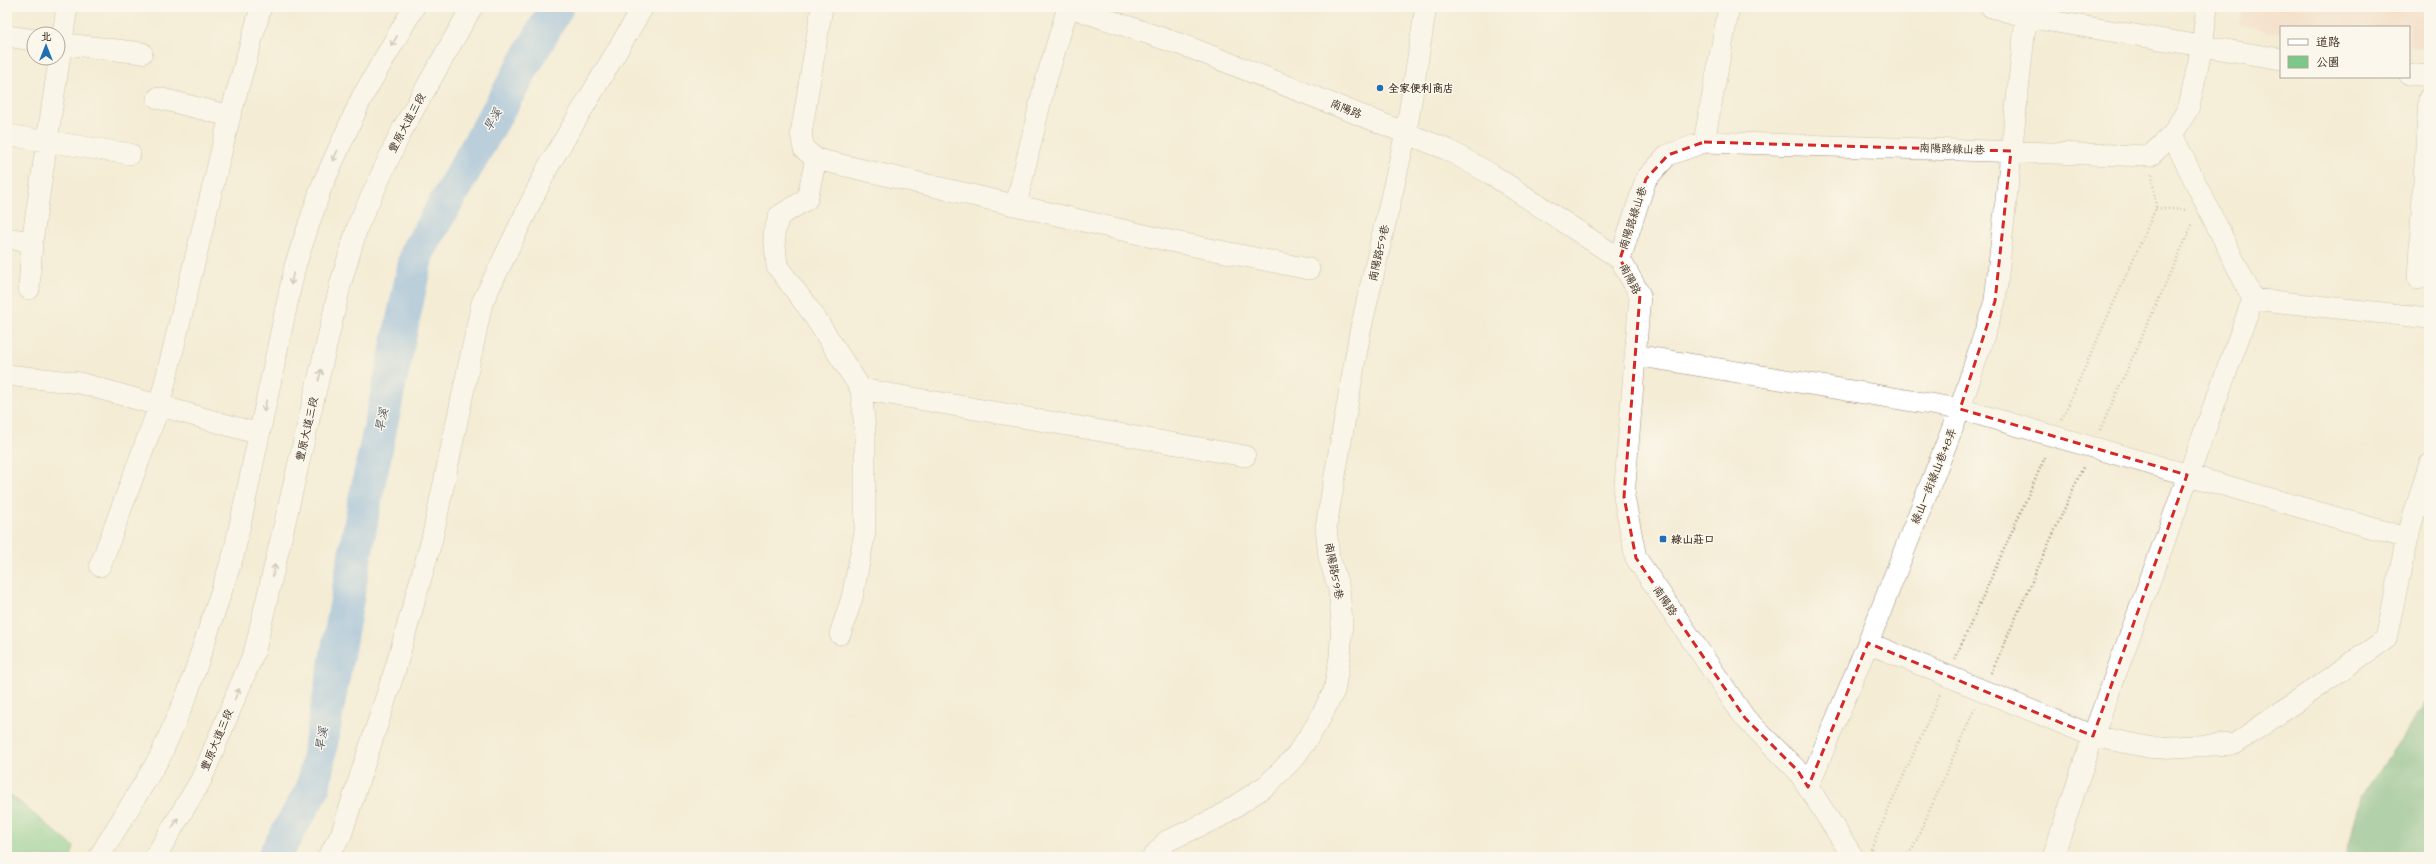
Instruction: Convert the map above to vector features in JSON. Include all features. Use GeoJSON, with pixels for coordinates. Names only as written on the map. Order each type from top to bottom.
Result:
{"type":"FeatureCollection","features":[{"type":"Feature","properties":{"kind":"street"},"geometry":{"type":"LineString","coordinates":[[63,26],[67,7]]}},
{"type":"Feature","properties":{"kind":"street"},"geometry":{"type":"LineString","coordinates":[[100,566],[159,407],[230,116],[261,7]]}},
{"type":"Feature","properties":{"kind":"street"},"geometry":{"type":"LineString","coordinates":[[98,857],[160,757],[188,692],[234,552],[295,266],[321,188],[362,97],[414,7]]}},
{"type":"Feature","properties":{"kind":"street","name":"豐原大道三段"},"geometry":{"type":"LineString","coordinates":[[155,857],[201,780],[255,650],[341,282],[358,225],[402,130],[472,7]]}},
{"type":"Feature","properties":{"kind":"street"},"geometry":{"type":"LineString","coordinates":[[328,857],[341,835],[351,805],[395,670],[432,539],[482,303],[548,167],[643,7]]}},
{"type":"Feature","properties":{"kind":"street"},"geometry":{"type":"LineString","coordinates":[[822,7],[801,134],[804,149],[816,159],[1170,241],[1309,269]]}},
{"type":"Feature","properties":{"kind":"street"},"geometry":{"type":"LineString","coordinates":[[1016,205],[1044,87],[1069,7]]}},
{"type":"Feature","properties":{"kind":"street","name":"南陽路"},"geometry":{"type":"LineString","coordinates":[[1069,7],[1191,48],[1446,149],[1491,174],[1620,259],[1640,295],[1624,497],[1636,558],[1745,718],[1798,771],[1808,786],[1863,855]]}},
{"type":"Feature","properties":{"kind":"street","name":"南陽路59巷"},"geometry":{"type":"LineString","coordinates":[[1153,857],[1167,840],[1219,817],[1267,785],[1295,757],[1317,724],[1334,691],[1340,657],[1342,622],[1339,589],[1329,557],[1326,527],[1360,332],[1406,133],[1426,7]]}},
{"type":"Feature","properties":{"kind":"street"},"geometry":{"type":"LineString","coordinates":[[1704,142],[1729,7]]}},
{"type":"Feature","properties":{"kind":"street"},"geometry":{"type":"LineString","coordinates":[[1991,7],[2026,17],[2280,59]]}},
{"type":"Feature","properties":{"kind":"street"},"geometry":{"type":"LineString","coordinates":[[2150,156],[2172,135],[2189,107],[2202,46],[2207,7]]}},
{"type":"Feature","properties":{"kind":"street","name":"綠山一街綠山巷48弄"},"geometry":{"type":"LineString","coordinates":[[1808,786],[1868,643],[1960,409],[1995,301],[2026,17]]}},
{"type":"Feature","properties":{"kind":"street"},"geometry":{"type":"LineString","coordinates":[[7,36],[26,39]]}},
{"type":"Feature","properties":{"kind":"street"},"geometry":{"type":"LineString","coordinates":[[66,44],[142,53]]}},
{"type":"Feature","properties":{"kind":"street"},"geometry":{"type":"LineString","coordinates":[[30,289],[32,242],[48,142],[56,66]]}},
{"type":"Feature","properties":{"kind":"street"},"geometry":{"type":"LineString","coordinates":[[2410,74],[2429,76]]}},
{"type":"Feature","properties":{"kind":"street"},"geometry":{"type":"LineString","coordinates":[[158,98],[230,116]]}},
{"type":"Feature","properties":{"kind":"street"},"geometry":{"type":"LineString","coordinates":[[2418,278],[2429,98]]}},
{"type":"Feature","properties":{"kind":"street"},"geometry":{"type":"LineString","coordinates":[[7,135],[130,154]]}},
{"type":"Feature","properties":{"kind":"street"},"geometry":{"type":"LineString","coordinates":[[2053,857],[2093,736],[2187,475],[2253,299],[2172,135]]}},
{"type":"Feature","properties":{"kind":"street","name":"南陽路綠山巷"},"geometry":{"type":"LineString","coordinates":[[1620,259],[1646,179],[1668,155],[1704,142],[2150,156]]}},
{"type":"Feature","properties":{"kind":"street"},"geometry":{"type":"LineString","coordinates":[[816,159],[807,199],[779,216],[774,234],[777,266],[812,313],[861,389],[866,430],[866,532],[852,598],[840,634]]}},
{"type":"Feature","properties":{"kind":"street"},"geometry":{"type":"LineString","coordinates":[[7,238],[32,242]]}},
{"type":"Feature","properties":{"kind":"street"},"geometry":{"type":"LineString","coordinates":[[2253,299],[2429,318]]}},
{"type":"Feature","properties":{"kind":"street"},"geometry":{"type":"LineString","coordinates":[[1635,355],[1960,409],[2407,538]]}},
{"type":"Feature","properties":{"kind":"street"},"geometry":{"type":"LineString","coordinates":[[7,375],[80,383],[159,407],[259,434]]}},
{"type":"Feature","properties":{"kind":"street"},"geometry":{"type":"LineString","coordinates":[[861,389],[1245,456]]}},
{"type":"Feature","properties":{"kind":"street"},"geometry":{"type":"LineString","coordinates":[[1868,643],[2093,736],[2153,748],[2235,744],[2386,639],[2407,538],[2429,465]]}},
{"type":"Feature","properties":{"kind":"path"},"geometry":{"type":"LineString","coordinates":[[2062,420],[2156,208],[2150,156]]}},
{"type":"Feature","properties":{"kind":"path"},"geometry":{"type":"LineString","coordinates":[[2156,208],[2187,210],[2191,213]]}},
{"type":"Feature","properties":{"kind":"path"},"geometry":{"type":"LineString","coordinates":[[2098,434],[2195,216]]}},
{"type":"Feature","properties":{"kind":"path"},"geometry":{"type":"LineString","coordinates":[[1955,660],[2049,449]]}},
{"type":"Feature","properties":{"kind":"path"},"geometry":{"type":"LineString","coordinates":[[1991,674],[2085,463]]}},
{"type":"Feature","properties":{"kind":"path"},"geometry":{"type":"LineString","coordinates":[[1863,855],[1870,850],[1942,690]]}},
{"type":"Feature","properties":{"kind":"path"},"geometry":{"type":"LineString","coordinates":[[1905,857],[1913,848],[1978,703]]}},
{"type":"Feature","properties":{"kind":"highlighted area"},"geometry":{"type":"Polygon","coordinates":[[[1704,142],[2011,151],[1995,301],[1960,409],[2187,475],[2093,736],[1868,643],[1808,787],[1798,771],[1745,718],[1636,558],[1624,497],[1640,295],[1620,259],[1646,179],[1668,155],[1704,142]]]}},
{"type":"Feature","properties":{"kind":"shaded area"},"geometry":{"type":"Polygon","coordinates":[[[2243,7],[2429,7],[2429,48],[2410,46],[2410,26],[2280,26],[2280,34],[2240,25],[2243,7]]]}},
{"type":"Feature","properties":{"kind":"green space"},"geometry":{"type":"Polygon","coordinates":[[[2429,698],[2429,857],[2346,857],[2361,797],[2429,698]]]}},
{"type":"Feature","properties":{"kind":"green space"},"geometry":{"type":"Polygon","coordinates":[[[7,792],[74,847],[71,857],[7,857],[7,792]]]}},
{"type":"Feature","properties":{"kind":"waterway","name":"旱溪"},"geometry":{"type":"LineString","coordinates":[[274,857],[313,788],[364,505],[417,253],[557,7]]}},
{"type":"Feature","properties":{"kind":"place","name":"全家便利商店"},"geometry":{"type":"Point","coordinates":[1380,88]}},
{"type":"Feature","properties":{"kind":"place","name":"綠山莊口"},"geometry":{"type":"Point","coordinates":[1663,539]}}]}
